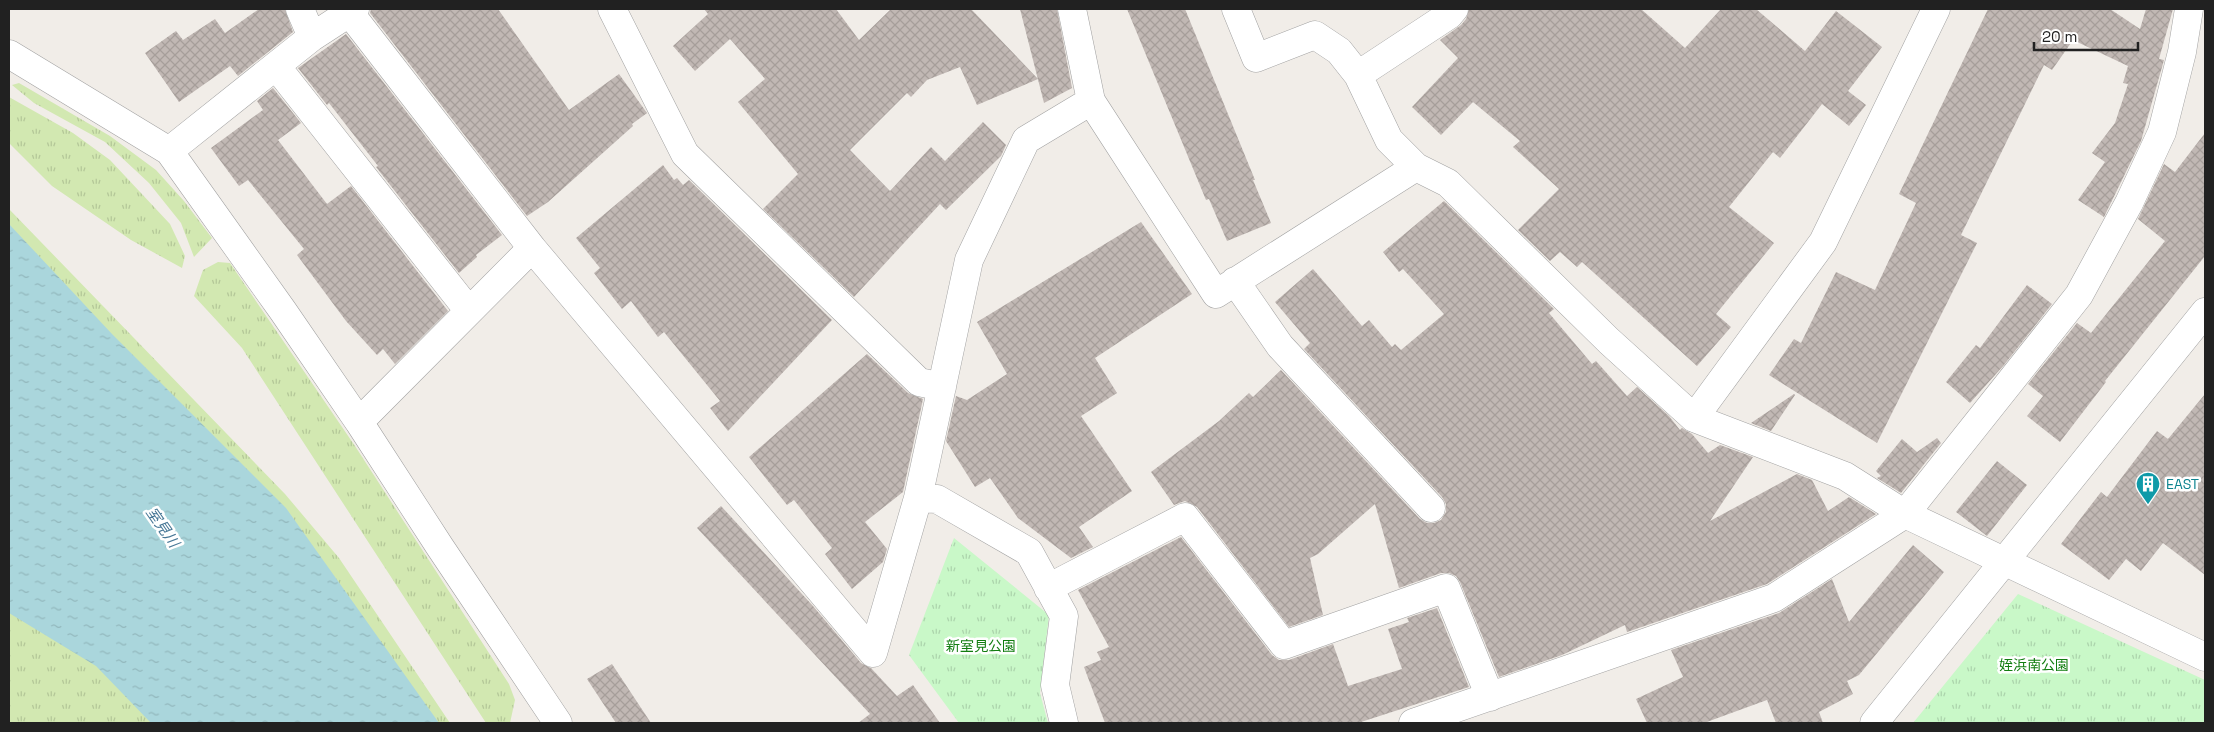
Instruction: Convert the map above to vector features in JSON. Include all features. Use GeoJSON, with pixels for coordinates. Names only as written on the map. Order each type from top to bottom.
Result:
{"type":"FeatureCollection","features":[{"type":"Feature","properties":{"kind":"street"},"geometry":{"type":"LineString","coordinates":[[300,9],[312,37]]}},
{"type":"Feature","properties":{"kind":"street"},"geometry":{"type":"LineString","coordinates":[[612,9],[686,154],[919,382],[942,386]]}},
{"type":"Feature","properties":{"kind":"street"},"geometry":{"type":"LineString","coordinates":[[1072,9],[1091,102],[1216,294],[1416,167]]}},
{"type":"Feature","properties":{"kind":"street"},"geometry":{"type":"LineString","coordinates":[[1236,9],[1256,58],[1315,35],[1339,51],[1358,75],[1389,140],[1416,167],[1448,183],[1609,341],[1694,418],[1845,476],[1905,514],[2205,657]]}},
{"type":"Feature","properties":{"kind":"street"},"geometry":{"type":"LineString","coordinates":[[1358,75],[1454,9]]}},
{"type":"Feature","properties":{"kind":"street"},"geometry":{"type":"LineString","coordinates":[[1694,418],[1823,242],[1936,9]]}},
{"type":"Feature","properties":{"kind":"street"},"geometry":{"type":"LineString","coordinates":[[1413,723],[1774,598],[1905,514],[2079,295],[2129,203],[2162,132],[2182,52],[2189,9]]}},
{"type":"Feature","properties":{"kind":"street"},"geometry":{"type":"LineString","coordinates":[[169,151],[312,37],[352,11],[532,248],[873,653],[918,498],[969,260],[1026,140],[1091,102]]}},
{"type":"Feature","properties":{"kind":"street"},"geometry":{"type":"LineString","coordinates":[[9,54],[169,151],[359,422],[440,548],[558,723]]}},
{"type":"Feature","properties":{"kind":"street"},"geometry":{"type":"LineString","coordinates":[[276,66],[469,311]]}},
{"type":"Feature","properties":{"kind":"street"},"geometry":{"type":"LineString","coordinates":[[359,422],[532,248]]}},
{"type":"Feature","properties":{"kind":"street"},"geometry":{"type":"LineString","coordinates":[[1235,281],[1280,346],[1431,508]]}},
{"type":"Feature","properties":{"kind":"street"},"geometry":{"type":"LineString","coordinates":[[1874,723],[2205,312]]}},
{"type":"Feature","properties":{"kind":"street"},"geometry":{"type":"LineString","coordinates":[[918,498],[937,499],[1028,552],[1064,616],[1055,685],[1064,723]]}},
{"type":"Feature","properties":{"kind":"street"},"geometry":{"type":"LineString","coordinates":[[1048,588],[1185,518],[1284,645],[1446,588],[1490,697]]}},
{"type":"Feature","properties":{"kind":"green space"},"geometry":{"type":"Polygon","coordinates":[[[19,83],[110,136],[156,170],[184,201],[212,238],[194,257],[181,223],[149,183],[105,142],[34,103],[12,85],[19,83]]]}},
{"type":"Feature","properties":{"kind":"green space"},"geometry":{"type":"Polygon","coordinates":[[[9,97],[73,133],[110,160],[170,224],[185,256],[182,268],[131,240],[52,186],[9,143],[9,97]]]}},
{"type":"Feature","properties":{"kind":"green space"},"geometry":{"type":"Polygon","coordinates":[[[9,209],[285,494],[339,558],[450,723],[419,723],[9,266],[9,209]]]}},
{"type":"Feature","properties":{"kind":"green space"},"geometry":{"type":"Polygon","coordinates":[[[218,262],[230,263],[355,446],[509,684],[515,700],[510,723],[486,723],[242,348],[194,296],[203,270],[218,262]]]}},
{"type":"Feature","properties":{"kind":"green space","name":"新室見公園"},"geometry":{"type":"Polygon","coordinates":[[[954,538],[1049,615],[1040,693],[1048,723],[959,723],[909,655],[954,538]]]}},
{"type":"Feature","properties":{"kind":"green space","name":"姪浜南公園"},"geometry":{"type":"Polygon","coordinates":[[[2018,594],[2205,680],[2205,723],[1913,723],[2018,594]]]}},
{"type":"Feature","properties":{"kind":"green space"},"geometry":{"type":"Polygon","coordinates":[[[9,599],[96,653],[168,723],[9,723],[9,599]]]}},
{"type":"Feature","properties":{"kind":"water","name":"室見川"},"geometry":{"type":"Polygon","coordinates":[[[9,224],[112,334],[286,508],[439,723],[151,723],[96,666],[9,613],[9,224]]]}},
{"type":"Feature","properties":{"kind":"building"},"geometry":{"type":"Polygon","coordinates":[[[259,9],[285,9],[293,32],[238,76],[230,66],[179,102],[145,53],[176,31],[183,40],[215,19],[225,33],[259,9]]]}},
{"type":"Feature","properties":{"kind":"building"},"geometry":{"type":"Polygon","coordinates":[[[371,9],[498,9],[569,110],[619,74],[647,113],[632,124],[633,126],[548,202],[527,216],[370,13],[371,9]]]}},
{"type":"Feature","properties":{"kind":"building"},"geometry":{"type":"Polygon","coordinates":[[[704,9],[836,9],[859,40],[891,9],[971,9],[1038,79],[977,105],[960,67],[927,80],[911,97],[907,93],[850,150],[890,191],[931,147],[945,161],[983,122],[1006,145],[1001,156],[946,210],[940,204],[854,297],[763,209],[798,174],[738,102],[765,79],[730,39],[695,71],[673,46],[708,14],[704,9]]]}},
{"type":"Feature","properties":{"kind":"building"},"geometry":{"type":"Polygon","coordinates":[[[1020,9],[1057,9],[1072,88],[1044,103],[1020,9]]]}},
{"type":"Feature","properties":{"kind":"building"},"geometry":{"type":"Polygon","coordinates":[[[1127,9],[1185,9],[1271,223],[1227,241],[1209,199],[1206,200],[1127,9]]]}},
{"type":"Feature","properties":{"kind":"building"},"geometry":{"type":"Polygon","coordinates":[[[1469,9],[1641,9],[1685,48],[1721,9],[1756,9],[1805,51],[1836,11],[1882,47],[1848,91],[1866,105],[1849,126],[1822,104],[1780,158],[1773,152],[1729,207],[1774,243],[1716,314],[1731,327],[1697,366],[1582,262],[1577,267],[1560,252],[1550,261],[1518,230],[1559,189],[1513,147],[1520,141],[1473,102],[1441,135],[1412,107],[1458,58],[1440,40],[1461,25],[1466,19],[1469,9]]]}},
{"type":"Feature","properties":{"kind":"building"},"geometry":{"type":"Polygon","coordinates":[[[1988,9],[2110,9],[2140,29],[2146,9],[2173,9],[2159,59],[2164,60],[2141,141],[2104,217],[2078,200],[2105,162],[2092,153],[2115,123],[2128,84],[2123,83],[2128,66],[2073,40],[2052,70],[2044,65],[1961,235],[1977,243],[1877,443],[1769,375],[1794,339],[1801,343],[1836,272],[1875,290],[1916,203],[1899,194],[1988,9]]]}},
{"type":"Feature","properties":{"kind":"building"},"geometry":{"type":"Polygon","coordinates":[[[346,34],[502,235],[476,255],[477,257],[459,273],[376,167],[378,166],[329,103],[327,105],[298,68],[346,34]]]}},
{"type":"Feature","properties":{"kind":"building"},"geometry":{"type":"Polygon","coordinates":[[[273,88],[301,123],[278,140],[327,204],[351,186],[448,311],[395,364],[383,349],[377,355],[346,321],[297,255],[304,249],[248,180],[239,186],[211,148],[263,110],[257,101],[273,88]]]}},
{"type":"Feature","properties":{"kind":"building"},"geometry":{"type":"Polygon","coordinates":[[[2205,133],[2205,256],[2105,381],[2060,442],[2027,416],[2043,396],[2028,384],[2077,323],[2091,333],[2165,241],[2138,219],[2164,164],[2175,172],[2205,133]]]}},
{"type":"Feature","properties":{"kind":"building"},"geometry":{"type":"Polygon","coordinates":[[[663,165],[674,180],[677,178],[683,185],[689,180],[832,320],[728,431],[710,408],[720,401],[664,332],[658,337],[631,301],[622,309],[594,273],[600,268],[576,238],[663,165]]]}},
{"type":"Feature","properties":{"kind":"building"},"geometry":{"type":"Polygon","coordinates":[[[1444,201],[1554,309],[1549,313],[1592,364],[1596,361],[1627,396],[1637,387],[1669,416],[1680,430],[1682,428],[1692,434],[1708,453],[1720,445],[1753,457],[1710,521],[1797,474],[1812,480],[1828,511],[1849,497],[1876,514],[1767,584],[1627,632],[1625,625],[1562,655],[1499,677],[1456,576],[1449,573],[1441,573],[1399,588],[1375,504],[1318,554],[1310,558],[1323,615],[1289,627],[1197,507],[1185,501],[1174,505],[1151,472],[1219,421],[1249,393],[1253,397],[1281,370],[1420,519],[1427,523],[1441,520],[1446,512],[1446,504],[1442,497],[1304,349],[1310,343],[1275,302],[1313,269],[1362,326],[1369,320],[1392,347],[1395,344],[1401,350],[1444,314],[1403,269],[1399,272],[1383,252],[1444,201]]]}},
{"type":"Feature","properties":{"kind":"building"},"geometry":{"type":"Polygon","coordinates":[[[1141,222],[1192,294],[1095,358],[1117,393],[1081,416],[1132,491],[1079,527],[1093,547],[1071,558],[1018,518],[990,478],[975,487],[946,441],[956,396],[967,400],[1007,374],[977,322],[1141,222]]]}},
{"type":"Feature","properties":{"kind":"building"},"geometry":{"type":"Polygon","coordinates":[[[2027,285],[2052,304],[2004,365],[1970,403],[1946,382],[1976,345],[1980,348],[2027,285]]]}},
{"type":"Feature","properties":{"kind":"building"},"geometry":{"type":"Polygon","coordinates":[[[867,354],[908,393],[923,399],[903,492],[865,522],[887,549],[883,562],[852,589],[825,554],[832,548],[794,500],[787,505],[749,457],[867,354]]]}},
{"type":"Feature","properties":{"kind":"building"},"geometry":{"type":"Polygon","coordinates":[[[1794,394],[1771,431],[1751,423],[1794,394]]]}},
{"type":"Feature","properties":{"kind":"building","name":"EAST"},"geometry":{"type":"Polygon","coordinates":[[[2205,394],[2205,575],[2163,543],[2141,571],[2126,559],[2109,580],[2061,544],[2101,492],[2107,497],[2157,431],[2168,439],[2205,394]]]}},
{"type":"Feature","properties":{"kind":"building"},"geometry":{"type":"Polygon","coordinates":[[[1937,438],[1941,443],[1901,493],[1877,478],[1881,476],[1876,471],[1902,439],[1917,452],[1937,438]]]}},
{"type":"Feature","properties":{"kind":"building"},"geometry":{"type":"Polygon","coordinates":[[[1997,461],[2027,485],[1987,536],[1956,512],[1997,461]]]}},
{"type":"Feature","properties":{"kind":"building"},"geometry":{"type":"Polygon","coordinates":[[[721,506],[813,606],[861,663],[871,668],[897,696],[913,685],[940,723],[858,723],[870,714],[697,528],[721,506]]]}},
{"type":"Feature","properties":{"kind":"building"},"geometry":{"type":"Polygon","coordinates":[[[1181,537],[1272,655],[1279,660],[1289,660],[1333,644],[1348,686],[1402,669],[1388,629],[1409,622],[1407,618],[1437,608],[1469,687],[1358,723],[1105,723],[1084,667],[1101,660],[1097,652],[1109,647],[1078,590],[1181,537]]]}},
{"type":"Feature","properties":{"kind":"building"},"geometry":{"type":"Polygon","coordinates":[[[1913,545],[1944,572],[1859,675],[1847,681],[1853,694],[1819,712],[1823,723],[1776,723],[1767,700],[1704,723],[1647,723],[1636,699],[1683,677],[1671,650],[1779,613],[1832,579],[1849,622],[1913,545]]]}},
{"type":"Feature","properties":{"kind":"building"},"geometry":{"type":"Polygon","coordinates":[[[612,664],[651,723],[616,723],[587,679],[612,664]]]}},
{"type":"Feature","properties":{"kind":"place","name":"EAST"},"geometry":{"type":"Point","coordinates":[2148,505]}}]}
